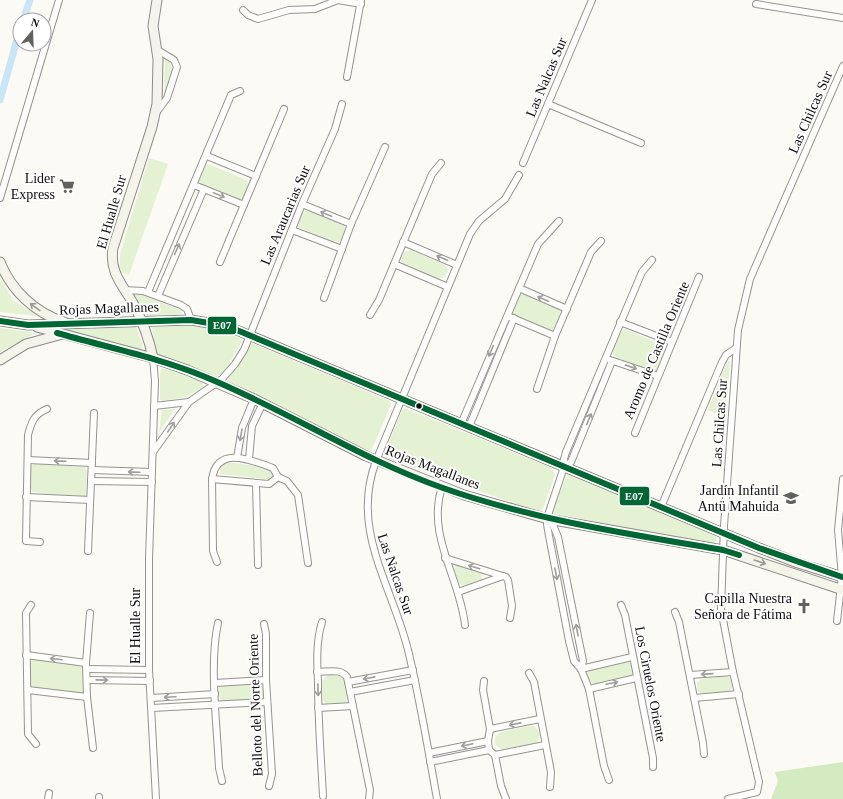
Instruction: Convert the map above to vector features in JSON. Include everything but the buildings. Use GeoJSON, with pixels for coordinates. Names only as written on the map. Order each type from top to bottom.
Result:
{"type":"FeatureCollection","features":[{"type":"Feature","properties":{"kind":"street"},"geometry":{"type":"LineString","coordinates":[[0,198],[59,0]]}},
{"type":"Feature","properties":{"kind":"street","name":"El Hualle Sur"},"geometry":{"type":"LineString","coordinates":[[156,799],[149,670],[149,559],[154,406],[153,358],[142,322],[116,279],[113,268],[113,248],[155,114],[159,81],[153,26],[157,0]]}},
{"type":"Feature","properties":{"kind":"street"},"geometry":{"type":"LineString","coordinates":[[243,10],[248,15],[258,18],[289,10],[315,8],[338,0],[361,2],[347,78]]}},
{"type":"Feature","properties":{"kind":"street","name":"Las Nalcas Sur"},"geometry":{"type":"LineString","coordinates":[[523,163],[592,0]]}},
{"type":"Feature","properties":{"kind":"street"},"geometry":{"type":"LineString","coordinates":[[756,4],[843,18]]}},
{"type":"Feature","properties":{"kind":"street","name":"El Hualle Sur"},"geometry":{"type":"LineString","coordinates":[[155,114],[165,102],[177,67],[174,60],[156,49]]}},
{"type":"Feature","properties":{"kind":"street","name":"Las Chilcas Sur"},"geometry":{"type":"LineString","coordinates":[[728,799],[757,792],[759,788],[759,782],[733,672],[721,609],[723,550],[736,348],[741,312],[750,278],[843,66]]}},
{"type":"Feature","properties":{"kind":"street"},"geometry":{"type":"LineString","coordinates":[[148,292],[207,156],[231,95],[240,91]]}},
{"type":"Feature","properties":{"kind":"street","name":"Las Araucarias Sur"},"geometry":{"type":"LineString","coordinates":[[250,335],[302,204],[335,129],[342,104]]}},
{"type":"Feature","properties":{"kind":"street"},"geometry":{"type":"LineString","coordinates":[[548,104],[641,143]]}},
{"type":"Feature","properties":{"kind":"street"},"geometry":{"type":"LineString","coordinates":[[220,262],[284,109]]}},
{"type":"Feature","properties":{"kind":"street"},"geometry":{"type":"LineString","coordinates":[[324,298],[351,224],[385,147]]}},
{"type":"Feature","properties":{"kind":"street"},"geometry":{"type":"LineString","coordinates":[[207,156],[256,176]]}},
{"type":"Feature","properties":{"kind":"street"},"geometry":{"type":"LineString","coordinates":[[370,315],[377,304],[432,174],[441,164]]}},
{"type":"Feature","properties":{"kind":"street","name":"Las Nalcas Sur"},"geometry":{"type":"LineString","coordinates":[[438,799],[413,670],[400,623],[377,563],[370,540],[368,496],[376,461],[448,286],[475,225],[505,200],[519,175]]}},
{"type":"Feature","properties":{"kind":"street"},"geometry":{"type":"LineString","coordinates":[[194,185],[244,205]]}},
{"type":"Feature","properties":{"kind":"street"},"geometry":{"type":"LineString","coordinates":[[158,296],[204,189]]}},
{"type":"Feature","properties":{"kind":"street"},"geometry":{"type":"LineString","coordinates":[[302,204],[351,224]]}},
{"type":"Feature","properties":{"kind":"street"},"geometry":{"type":"LineString","coordinates":[[465,425],[506,315],[538,244],[559,221]]}},
{"type":"Feature","properties":{"kind":"street"},"geometry":{"type":"LineString","coordinates":[[292,230],[342,249]]}},
{"type":"Feature","properties":{"kind":"street"},"geometry":{"type":"LineString","coordinates":[[537,389],[554,336],[591,252],[601,241]]}},
{"type":"Feature","properties":{"kind":"street"},"geometry":{"type":"LineString","coordinates":[[403,242],[457,265]]}},
{"type":"Feature","properties":{"kind":"street"},"geometry":{"type":"LineString","coordinates":[[609,780],[604,766],[588,689],[581,669],[574,661],[569,641],[549,536],[548,519],[564,467],[564,459],[604,358],[642,272],[652,260]]}},
{"type":"Feature","properties":{"kind":"street"},"geometry":{"type":"LineString","coordinates":[[0,262],[10,282],[29,302],[52,317],[69,324]]}},
{"type":"Feature","properties":{"kind":"street"},"geometry":{"type":"LineString","coordinates":[[394,264],[448,286]]}},
{"type":"Feature","properties":{"kind":"street","name":"Aromo de Castilla Oriente"},"geometry":{"type":"LineString","coordinates":[[635,433],[699,277]]}},
{"type":"Feature","properties":{"kind":"street"},"geometry":{"type":"LineString","coordinates":[[519,288],[567,309]]}},
{"type":"Feature","properties":{"kind":"street","name":"Rojas Magallanes"},"geometry":{"type":"LineString","coordinates":[[124,290],[148,292],[184,306],[191,320]]}},
{"type":"Feature","properties":{"kind":"street"},"geometry":{"type":"LineString","coordinates":[[506,315],[554,336]]}},
{"type":"Feature","properties":{"kind":"street"},"geometry":{"type":"LineString","coordinates":[[465,425],[514,318]]}},
{"type":"Feature","properties":{"kind":"street","name":"Rojas Magallanes"},"geometry":{"type":"LineString","coordinates":[[28,325],[191,320],[216,324],[250,335],[564,467],[798,563],[842,577]]}},
{"type":"Feature","properties":{"kind":"street","name":"Rojas Magallanes"},"geometry":{"type":"LineString","coordinates":[[0,321],[28,325],[153,358],[218,382],[376,461],[442,487],[489,503],[548,519],[723,550],[842,590]]}},
{"type":"Feature","properties":{"kind":"street"},"geometry":{"type":"LineString","coordinates":[[620,322],[672,342]]}},
{"type":"Feature","properties":{"kind":"street"},"geometry":{"type":"LineString","coordinates":[[0,360],[26,344],[44,338],[62,335]]}},
{"type":"Feature","properties":{"kind":"street"},"geometry":{"type":"LineString","coordinates":[[153,452],[189,402],[218,382],[235,364],[250,335]]}},
{"type":"Feature","properties":{"kind":"street"},"geometry":{"type":"LineString","coordinates":[[662,507],[722,362],[726,355],[736,348]]}},
{"type":"Feature","properties":{"kind":"street"},"geometry":{"type":"LineString","coordinates":[[604,358],[658,376]]}},
{"type":"Feature","properties":{"kind":"street"},"geometry":{"type":"LineString","coordinates":[[564,467],[571,462],[612,360]]}},
{"type":"Feature","properties":{"kind":"street"},"geometry":{"type":"LineString","coordinates":[[237,458],[242,428],[258,401]]}},
{"type":"Feature","properties":{"kind":"street"},"geometry":{"type":"LineString","coordinates":[[249,459],[252,426],[258,401]]}},
{"type":"Feature","properties":{"kind":"street"},"geometry":{"type":"LineString","coordinates":[[154,406],[189,402]]}},
{"type":"Feature","properties":{"kind":"street"},"geometry":{"type":"LineString","coordinates":[[40,542],[26,541],[28,436],[32,421],[38,412],[46,409]]}},
{"type":"Feature","properties":{"kind":"street"},"geometry":{"type":"LineString","coordinates":[[88,551],[94,413]]}},
{"type":"Feature","properties":{"kind":"street"},"geometry":{"type":"LineString","coordinates":[[217,562],[213,551],[213,470],[218,462],[225,458],[237,458],[249,459],[273,468],[278,477],[287,481],[298,495],[302,531],[308,563]]}},
{"type":"Feature","properties":{"kind":"street"},"geometry":{"type":"LineString","coordinates":[[28,460],[92,463]]}},
{"type":"Feature","properties":{"kind":"street"},"geometry":{"type":"LineString","coordinates":[[92,470],[152,472]]}},
{"type":"Feature","properties":{"kind":"street"},"geometry":{"type":"LineString","coordinates":[[212,478],[269,484],[278,477]]}},
{"type":"Feature","properties":{"kind":"street"},"geometry":{"type":"LineString","coordinates":[[837,621],[842,590],[838,530],[843,479]]}},
{"type":"Feature","properties":{"kind":"street"},"geometry":{"type":"LineString","coordinates":[[91,481],[152,482]]}},
{"type":"Feature","properties":{"kind":"street"},"geometry":{"type":"LineString","coordinates":[[256,483],[258,565]]}},
{"type":"Feature","properties":{"kind":"street"},"geometry":{"type":"LineString","coordinates":[[442,487],[438,500],[438,532],[458,592],[465,625]]}},
{"type":"Feature","properties":{"kind":"street"},"geometry":{"type":"LineString","coordinates":[[26,497],[90,500]]}},
{"type":"Feature","properties":{"kind":"street"},"geometry":{"type":"LineString","coordinates":[[548,519],[553,525],[558,537],[583,661],[581,669]]}},
{"type":"Feature","properties":{"kind":"street"},"geometry":{"type":"LineString","coordinates":[[446,558],[503,576],[508,580],[512,606],[510,618]]}},
{"type":"Feature","properties":{"kind":"street"},"geometry":{"type":"LineString","coordinates":[[458,592],[503,576]]}},
{"type":"Feature","properties":{"kind":"street"},"geometry":{"type":"LineString","coordinates":[[31,605],[26,613],[28,734],[36,744]]}},
{"type":"Feature","properties":{"kind":"street","name":"Los Ciruelos Oriente"},"geometry":{"type":"LineString","coordinates":[[621,605],[625,615],[636,678],[653,758],[653,768]]}},
{"type":"Feature","properties":{"kind":"street"},"geometry":{"type":"LineString","coordinates":[[675,612],[679,622],[690,675],[704,754]]}},
{"type":"Feature","properties":{"kind":"street"},"geometry":{"type":"LineString","coordinates":[[90,613],[86,666],[87,697],[93,748]]}},
{"type":"Feature","properties":{"kind":"street"},"geometry":{"type":"LineString","coordinates":[[322,622],[319,632],[317,672],[323,796]]}},
{"type":"Feature","properties":{"kind":"street"},"geometry":{"type":"LineString","coordinates":[[218,623],[215,634],[215,694],[219,768],[222,781]]}},
{"type":"Feature","properties":{"kind":"street","name":"Belloto del Norte Oriente"},"geometry":{"type":"LineString","coordinates":[[264,624],[266,634],[266,680],[272,774],[269,786]]}},
{"type":"Feature","properties":{"kind":"street"},"geometry":{"type":"LineString","coordinates":[[26,655],[86,666],[149,670]]}},
{"type":"Feature","properties":{"kind":"street"},"geometry":{"type":"LineString","coordinates":[[581,669],[632,657]]}},
{"type":"Feature","properties":{"kind":"street"},"geometry":{"type":"LineString","coordinates":[[348,682],[413,670]]}},
{"type":"Feature","properties":{"kind":"street"},"geometry":{"type":"LineString","coordinates":[[317,672],[341,672],[345,674],[348,682],[370,790],[369,799]]}},
{"type":"Feature","properties":{"kind":"street"},"geometry":{"type":"LineString","coordinates":[[529,672],[534,682],[551,772],[550,787]]}},
{"type":"Feature","properties":{"kind":"street"},"geometry":{"type":"LineString","coordinates":[[690,675],[733,672]]}},
{"type":"Feature","properties":{"kind":"street"},"geometry":{"type":"LineString","coordinates":[[588,689],[636,678]]}},
{"type":"Feature","properties":{"kind":"street"},"geometry":{"type":"LineString","coordinates":[[87,680],[150,681]]}},
{"type":"Feature","properties":{"kind":"street"},"geometry":{"type":"LineString","coordinates":[[215,683],[266,680]]}},
{"type":"Feature","properties":{"kind":"street"},"geometry":{"type":"LineString","coordinates":[[350,692],[415,680]]}},
{"type":"Feature","properties":{"kind":"street"},"geometry":{"type":"LineString","coordinates":[[484,681],[483,690],[490,729],[488,741],[490,750],[495,755],[501,786],[506,799]]}},
{"type":"Feature","properties":{"kind":"street"},"geometry":{"type":"LineString","coordinates":[[28,690],[87,697]]}},
{"type":"Feature","properties":{"kind":"street"},"geometry":{"type":"LineString","coordinates":[[151,698],[215,694]]}},
{"type":"Feature","properties":{"kind":"street"},"geometry":{"type":"LineString","coordinates":[[694,698],[738,694]]}},
{"type":"Feature","properties":{"kind":"street"},"geometry":{"type":"LineString","coordinates":[[152,708],[267,702]]}},
{"type":"Feature","properties":{"kind":"street"},"geometry":{"type":"LineString","coordinates":[[318,708],[353,706]]}},
{"type":"Feature","properties":{"kind":"street"},"geometry":{"type":"LineString","coordinates":[[490,729],[540,719]]}},
{"type":"Feature","properties":{"kind":"street"},"geometry":{"type":"LineString","coordinates":[[429,753],[488,741]]}},
{"type":"Feature","properties":{"kind":"street"},"geometry":{"type":"LineString","coordinates":[[495,755],[545,745]]}},
{"type":"Feature","properties":{"kind":"street"},"geometry":{"type":"LineString","coordinates":[[430,762],[490,750]]}},
{"type":"Feature","properties":{"kind":"green space"},"geometry":{"type":"Polygon","coordinates":[[[165,58],[172,66],[173,75],[166,94],[164,95],[165,58]]]}},
{"type":"Feature","properties":{"kind":"green space"},"geometry":{"type":"Polygon","coordinates":[[[149,158],[168,164],[129,275],[120,272],[120,254],[149,158]]]}},
{"type":"Feature","properties":{"kind":"green space"},"geometry":{"type":"Polygon","coordinates":[[[208,164],[247,180],[248,185],[243,201],[241,202],[197,183],[204,167],[208,164]]]}},
{"type":"Feature","properties":{"kind":"green space"},"geometry":{"type":"Polygon","coordinates":[[[308,210],[344,225],[345,232],[341,241],[333,242],[298,227],[300,217],[308,210]]]}},
{"type":"Feature","properties":{"kind":"green space"},"geometry":{"type":"Polygon","coordinates":[[[411,250],[446,266],[448,270],[445,277],[436,279],[405,265],[401,261],[402,257],[405,252],[411,250]]]}},
{"type":"Feature","properties":{"kind":"green space"},"geometry":{"type":"Polygon","coordinates":[[[0,278],[13,300],[38,316],[0,312],[0,278]]]}},
{"type":"Feature","properties":{"kind":"green space"},"geometry":{"type":"Polygon","coordinates":[[[136,292],[182,311],[182,313],[147,316],[134,294],[136,292]]]}},
{"type":"Feature","properties":{"kind":"green space"},"geometry":{"type":"Polygon","coordinates":[[[522,293],[561,310],[556,329],[552,332],[513,315],[511,311],[522,293]]]}},
{"type":"Feature","properties":{"kind":"green space"},"geometry":{"type":"Polygon","coordinates":[[[173,324],[215,330],[240,338],[241,343],[223,374],[216,376],[156,354],[152,328],[154,326],[173,324]]]}},
{"type":"Feature","properties":{"kind":"green space"},"geometry":{"type":"Polygon","coordinates":[[[135,327],[143,347],[140,350],[50,328],[135,327]]]}},
{"type":"Feature","properties":{"kind":"green space"},"geometry":{"type":"Polygon","coordinates":[[[0,328],[36,333],[0,352],[0,328]]]}},
{"type":"Feature","properties":{"kind":"green space"},"geometry":{"type":"Polygon","coordinates":[[[625,329],[664,346],[665,351],[657,371],[650,373],[614,357],[613,350],[615,342],[625,329]]]}},
{"type":"Feature","properties":{"kind":"green space"},"geometry":{"type":"Polygon","coordinates":[[[252,343],[390,401],[391,405],[371,451],[367,453],[231,384],[227,380],[252,343]]]}},
{"type":"Feature","properties":{"kind":"green space"},"geometry":{"type":"Polygon","coordinates":[[[727,361],[730,361],[726,417],[708,410],[727,361]]]}},
{"type":"Feature","properties":{"kind":"green space"},"geometry":{"type":"Polygon","coordinates":[[[162,368],[200,381],[203,383],[204,387],[186,397],[162,401],[160,399],[160,373],[162,368]]]}},
{"type":"Feature","properties":{"kind":"green space"},"geometry":{"type":"Polygon","coordinates":[[[405,408],[552,468],[555,475],[542,511],[539,512],[386,458],[385,453],[402,410],[405,408]]]}},
{"type":"Feature","properties":{"kind":"green space"},"geometry":{"type":"Polygon","coordinates":[[[175,409],[159,433],[162,410],[175,409]]]}},
{"type":"Feature","properties":{"kind":"green space"},"geometry":{"type":"Polygon","coordinates":[[[228,462],[256,466],[274,472],[273,480],[220,474],[221,466],[228,462]]]}},
{"type":"Feature","properties":{"kind":"green space"},"geometry":{"type":"Polygon","coordinates":[[[34,464],[85,467],[87,471],[86,496],[83,498],[77,498],[33,492],[29,488],[29,468],[34,464]]]}},
{"type":"Feature","properties":{"kind":"green space"},"geometry":{"type":"Polygon","coordinates":[[[568,473],[715,534],[717,540],[712,544],[551,513],[568,473]]]}},
{"type":"Feature","properties":{"kind":"green space"},"geometry":{"type":"Polygon","coordinates":[[[456,565],[481,573],[482,579],[467,585],[460,585],[453,570],[456,565]]]}},
{"type":"Feature","properties":{"kind":"green space"},"geometry":{"type":"Polygon","coordinates":[[[33,659],[81,666],[84,668],[86,690],[81,695],[29,685],[29,662],[33,659]]]}},
{"type":"Feature","properties":{"kind":"green space"},"geometry":{"type":"Polygon","coordinates":[[[628,662],[632,664],[634,676],[596,685],[592,683],[588,677],[588,670],[628,662]]]}},
{"type":"Feature","properties":{"kind":"green space"},"geometry":{"type":"Polygon","coordinates":[[[336,674],[344,678],[347,703],[344,706],[327,706],[323,700],[322,681],[328,675],[336,674]]]}},
{"type":"Feature","properties":{"kind":"green space"},"geometry":{"type":"Polygon","coordinates":[[[727,676],[731,679],[733,685],[730,691],[702,694],[697,690],[697,683],[701,679],[727,676]]]}},
{"type":"Feature","properties":{"kind":"green space"},"geometry":{"type":"Polygon","coordinates":[[[255,684],[262,686],[264,695],[259,700],[223,701],[219,699],[218,693],[220,686],[255,684]]]}},
{"type":"Feature","properties":{"kind":"green space"},"geometry":{"type":"Polygon","coordinates":[[[529,726],[537,729],[539,732],[539,740],[537,743],[503,750],[495,745],[495,737],[500,732],[529,726]]]}},
{"type":"Feature","properties":{"kind":"green space"},"geometry":{"type":"Polygon","coordinates":[[[843,762],[843,799],[771,799],[778,781],[775,772],[843,762]]]}},
{"type":"Feature","properties":{"kind":"waterway"},"geometry":{"type":"LineString","coordinates":[[26,12],[30,0]]}},
{"type":"Feature","properties":{"kind":"waterway"},"geometry":{"type":"LineString","coordinates":[[0,100],[14,52]]}},
{"type":"Feature","properties":{"kind":"transit line","name":"E07"},"geometry":{"type":"LineString","coordinates":[[0,321],[28,325],[191,320],[227,326],[759,548],[842,577]]}},
{"type":"Feature","properties":{"kind":"transit line","name":"E07"},"geometry":{"type":"LineString","coordinates":[[57,333],[149,358],[203,376],[263,403],[352,449],[443,488],[512,509],[582,525],[723,550],[739,555]]}},
{"type":"Feature","properties":{"kind":"place","name":"Lider Express"},"geometry":{"type":"Point","coordinates":[67,186]}},
{"type":"Feature","properties":{"kind":"place","name":"Jardín Infantil Antü Mahuida"},"geometry":{"type":"Point","coordinates":[791,498]}},
{"type":"Feature","properties":{"kind":"place","name":"Capilla Nuestra Señora de Fátima"},"geometry":{"type":"Point","coordinates":[804,606]}}]}
